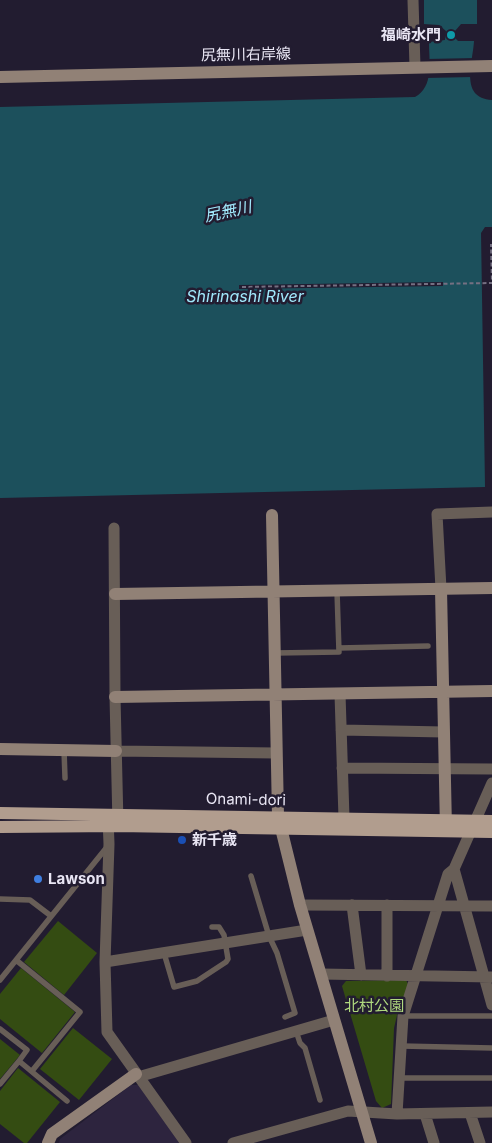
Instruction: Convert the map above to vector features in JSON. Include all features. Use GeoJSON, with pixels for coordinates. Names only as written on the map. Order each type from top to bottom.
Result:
{"type":"FeatureCollection","features":[{"type":"Feature","properties":{"kind":"main road","name":"Onami-dori"},"geometry":{"type":"LineString","coordinates":[[0,812],[281,829],[473,826],[492,821]]}},
{"type":"Feature","properties":{"kind":"main road","name":"Onami-dori"},"geometry":{"type":"LineString","coordinates":[[0,827],[113,820],[278,816],[344,818],[447,826]]}},
{"type":"Feature","properties":{"kind":"main road","name":"Onami-dori"},"geometry":{"type":"LineString","coordinates":[[473,826],[492,832]]}},
{"type":"Feature","properties":{"kind":"street"},"geometry":{"type":"LineString","coordinates":[[413,0],[419,67]]}},
{"type":"Feature","properties":{"kind":"street","name":"尻無川右岸線"},"geometry":{"type":"LineString","coordinates":[[0,77],[486,66]]}},
{"type":"Feature","properties":{"kind":"street"},"geometry":{"type":"LineString","coordinates":[[447,826],[441,589],[437,514],[492,512]]}},
{"type":"Feature","properties":{"kind":"street"},"geometry":{"type":"LineString","coordinates":[[272,515],[278,816],[307,930],[371,1143]]}},
{"type":"Feature","properties":{"kind":"street"},"geometry":{"type":"LineString","coordinates":[[114,528],[116,751],[113,820],[109,844],[105,962],[107,1032],[186,1143]]}},
{"type":"Feature","properties":{"kind":"street"},"geometry":{"type":"LineString","coordinates":[[115,594],[492,588]]}},
{"type":"Feature","properties":{"kind":"street"},"geometry":{"type":"LineString","coordinates":[[115,698],[492,691]]}},
{"type":"Feature","properties":{"kind":"street"},"geometry":{"type":"LineString","coordinates":[[340,694],[344,818]]}},
{"type":"Feature","properties":{"kind":"street"},"geometry":{"type":"LineString","coordinates":[[342,730],[444,732]]}},
{"type":"Feature","properties":{"kind":"street"},"geometry":{"type":"LineString","coordinates":[[0,749],[276,754]]}},
{"type":"Feature","properties":{"kind":"street"},"geometry":{"type":"LineString","coordinates":[[342,768],[492,770]]}},
{"type":"Feature","properties":{"kind":"street"},"geometry":{"type":"LineString","coordinates":[[397,1114],[403,1016],[448,874],[454,869],[492,783]]}},
{"type":"Feature","properties":{"kind":"street"},"geometry":{"type":"LineString","coordinates":[[454,869],[464,906],[488,977],[492,1005]]}},
{"type":"Feature","properties":{"kind":"street"},"geometry":{"type":"LineString","coordinates":[[300,905],[492,906]]}},
{"type":"Feature","properties":{"kind":"street"},"geometry":{"type":"LineString","coordinates":[[352,905],[361,976]]}},
{"type":"Feature","properties":{"kind":"street"},"geometry":{"type":"LineString","coordinates":[[387,905],[387,976]]}},
{"type":"Feature","properties":{"kind":"street"},"geometry":{"type":"LineString","coordinates":[[105,962],[307,930]]}},
{"type":"Feature","properties":{"kind":"street"},"geometry":{"type":"LineString","coordinates":[[321,974],[488,977]]}},
{"type":"Feature","properties":{"kind":"street"},"geometry":{"type":"LineString","coordinates":[[48,1143],[52,1134],[137,1076],[334,1020]]}},
{"type":"Feature","properties":{"kind":"street"},"geometry":{"type":"LineString","coordinates":[[233,1143],[348,1110],[397,1114],[492,1112]]}},
{"type":"Feature","properties":{"kind":"street"},"geometry":{"type":"LineString","coordinates":[[470,1112],[480,1143]]}},
{"type":"Feature","properties":{"kind":"street"},"geometry":{"type":"LineString","coordinates":[[425,1114],[434,1143]]}},
{"type":"Feature","properties":{"kind":"lane"},"geometry":{"type":"LineString","coordinates":[[275,653],[339,652],[337,590]]}},
{"type":"Feature","properties":{"kind":"lane"},"geometry":{"type":"LineString","coordinates":[[339,648],[428,646]]}},
{"type":"Feature","properties":{"kind":"lane"},"geometry":{"type":"LineString","coordinates":[[64,750],[65,778]]}},
{"type":"Feature","properties":{"kind":"lane"},"geometry":{"type":"LineString","coordinates":[[0,980],[109,844]]}},
{"type":"Feature","properties":{"kind":"lane"},"geometry":{"type":"LineString","coordinates":[[251,876],[269,936],[278,953],[295,1013],[285,1016]]}},
{"type":"Feature","properties":{"kind":"lane"},"geometry":{"type":"LineString","coordinates":[[0,899],[30,900],[50,916]]}},
{"type":"Feature","properties":{"kind":"lane"},"geometry":{"type":"LineString","coordinates":[[164,953],[174,987],[197,981],[226,962],[228,956],[222,930],[216,926],[212,927]]}},
{"type":"Feature","properties":{"kind":"lane"},"geometry":{"type":"LineString","coordinates":[[16,960],[80,1012],[32,1071]]}},
{"type":"Feature","properties":{"kind":"lane"},"geometry":{"type":"LineString","coordinates":[[403,1016],[492,1016]]}},
{"type":"Feature","properties":{"kind":"lane"},"geometry":{"type":"LineString","coordinates":[[0,1029],[27,1050],[0,1084]]}},
{"type":"Feature","properties":{"kind":"lane"},"geometry":{"type":"LineString","coordinates":[[296,1031],[300,1043],[305,1048],[320,1100]]}},
{"type":"Feature","properties":{"kind":"lane"},"geometry":{"type":"LineString","coordinates":[[402,1046],[492,1048]]}},
{"type":"Feature","properties":{"kind":"lane"},"geometry":{"type":"LineString","coordinates":[[20,1060],[67,1101]]}},
{"type":"Feature","properties":{"kind":"lane"},"geometry":{"type":"LineString","coordinates":[[400,1078],[492,1078]]}},
{"type":"Feature","properties":{"kind":"path"},"geometry":{"type":"LineString","coordinates":[[242,287],[492,283],[490,244]]}},
{"type":"Feature","properties":{"kind":"shaded area"},"geometry":{"type":"Polygon","coordinates":[[[131,1085],[138,1085],[181,1143],[59,1143],[60,1139],[131,1085]]]}},
{"type":"Feature","properties":{"kind":"green space"},"geometry":{"type":"Polygon","coordinates":[[[58,921],[97,953],[64,995],[24,962],[58,921]]]}},
{"type":"Feature","properties":{"kind":"green space"},"geometry":{"type":"Polygon","coordinates":[[[21,968],[75,1012],[42,1053],[0,1019],[0,994],[21,968]]]}},
{"type":"Feature","properties":{"kind":"green space","name":"北村公園"},"geometry":{"type":"Polygon","coordinates":[[[406,980],[409,986],[403,1007],[399,1007],[394,1028],[391,1104],[382,1108],[376,1101],[342,986],[346,981],[406,980]]]}},
{"type":"Feature","properties":{"kind":"green space"},"geometry":{"type":"Polygon","coordinates":[[[73,1028],[112,1059],[79,1100],[40,1069],[73,1028]]]}},
{"type":"Feature","properties":{"kind":"green space"},"geometry":{"type":"Polygon","coordinates":[[[0,1039],[20,1055],[0,1079],[0,1039]]]}},
{"type":"Feature","properties":{"kind":"green space"},"geometry":{"type":"Polygon","coordinates":[[[18,1068],[60,1102],[27,1143],[24,1143],[0,1124],[0,1091],[18,1068]]]}},
{"type":"Feature","properties":{"kind":"water","name":"Shirinashi River"},"geometry":{"type":"Polygon","coordinates":[[[424,0],[477,0],[477,24],[461,24],[455,31],[456,39],[458,41],[474,41],[470,78],[472,86],[475,93],[482,98],[492,100],[492,227],[485,227],[481,233],[485,487],[0,498],[0,107],[415,97],[421,93],[428,80],[430,65],[429,42],[445,40],[446,31],[439,25],[424,24],[424,0]]]}},
{"type":"Feature","properties":{"kind":"pier"},"geometry":{"type":"Polygon","coordinates":[[[476,58],[472,77],[426,78],[426,59],[476,58]]]}},
{"type":"Feature","properties":{"kind":"pier"},"geometry":{"type":"Polygon","coordinates":[[[443,282],[443,286],[239,289],[239,285],[443,282]]]}},
{"type":"Feature","properties":{"kind":"place","name":"福崎水門"},"geometry":{"type":"Point","coordinates":[451,35]}},
{"type":"Feature","properties":{"kind":"place","name":"新千歳"},"geometry":{"type":"Point","coordinates":[182,840]}},
{"type":"Feature","properties":{"kind":"place","name":"Lawson"},"geometry":{"type":"Point","coordinates":[38,879]}},
{"type":"Feature","properties":{"kind":"water label","name":"尻無川"},"geometry":{"type":"Point","coordinates":[228,212]}}]}
